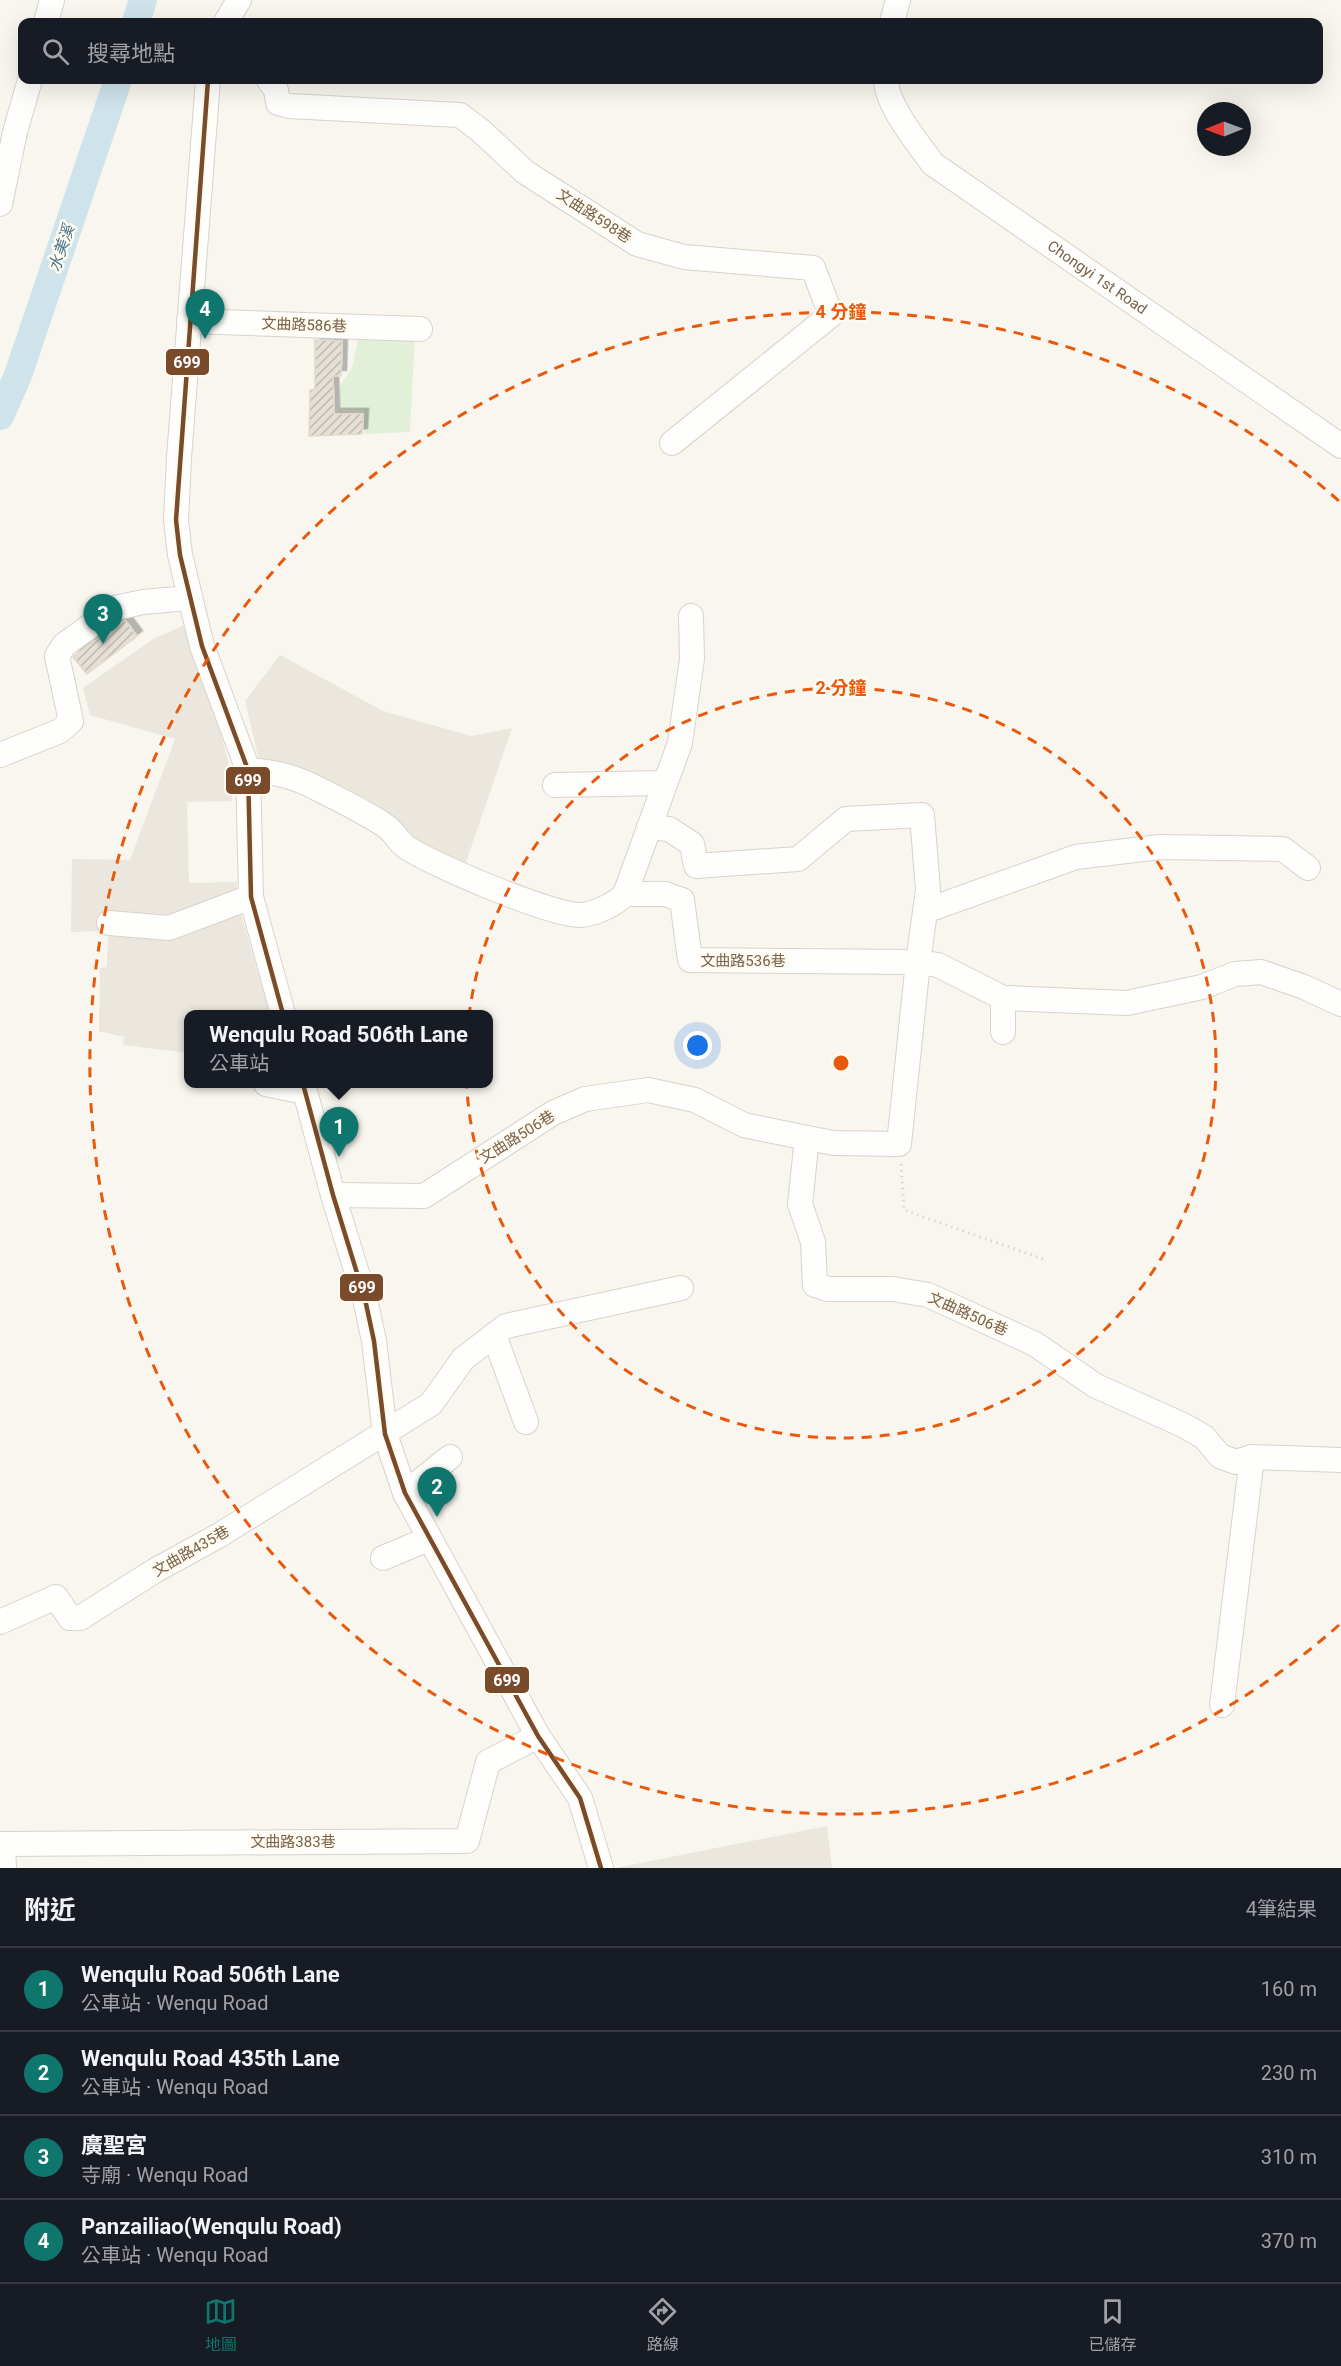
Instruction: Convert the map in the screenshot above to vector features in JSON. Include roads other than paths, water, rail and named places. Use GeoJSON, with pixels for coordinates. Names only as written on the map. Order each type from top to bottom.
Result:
{"type":"FeatureCollection","features":[{"type":"Feature","properties":{"kind":"street"},"geometry":{"type":"LineString","coordinates":[[47,18],[52,0]]}},
{"type":"Feature","properties":{"kind":"street"},"geometry":{"type":"LineString","coordinates":[[228,18],[239,0]]}},
{"type":"Feature","properties":{"kind":"street"},"geometry":{"type":"LineString","coordinates":[[893,18],[898,0]]}},
{"type":"Feature","properties":{"kind":"street"},"geometry":{"type":"LineString","coordinates":[[0,204],[15,132],[29,84]]}},
{"type":"Feature","properties":{"kind":"street"},"geometry":{"type":"LineString","coordinates":[[208,84],[178,458],[176,520],[180,555],[202,646],[248,770],[251,897],[282,1010]]}},
{"type":"Feature","properties":{"kind":"street","name":"文曲路598巷"},"geometry":{"type":"LineString","coordinates":[[272,84],[276,90],[278,103],[289,106],[460,115],[481,131],[525,172],[637,244],[684,257],[813,268],[831,315],[672,442]]}},
{"type":"Feature","properties":{"kind":"street","name":"Chongyi 1st Road"},"geometry":{"type":"LineString","coordinates":[[886,84],[905,126],[933,164],[1341,446]]}},
{"type":"Feature","properties":{"kind":"street","name":"文曲路586巷"},"geometry":{"type":"LineString","coordinates":[[189,321],[420,329]]}},
{"type":"Feature","properties":{"kind":"street"},"geometry":{"type":"LineString","coordinates":[[0,755],[60,731],[70,721],[57,656],[64,645],[115,608],[143,602],[189,598]]}},
{"type":"Feature","properties":{"kind":"street"},"geometry":{"type":"LineString","coordinates":[[248,770],[279,772],[321,790],[388,828],[404,846],[433,862],[513,895],[581,915],[616,904],[626,894],[680,743],[692,659],[691,616]]}},
{"type":"Feature","properties":{"kind":"street"},"geometry":{"type":"LineString","coordinates":[[555,785],[665,783]]}},
{"type":"Feature","properties":{"kind":"street"},"geometry":{"type":"LineString","coordinates":[[649,827],[669,829],[692,844],[696,866],[798,860],[846,819],[922,815],[928,890],[918,962]]}},
{"type":"Feature","properties":{"kind":"street"},"geometry":{"type":"LineString","coordinates":[[925,911],[1076,857],[1160,848],[1283,849],[1308,868]]}},
{"type":"Feature","properties":{"kind":"street","name":"文曲路536巷"},"geometry":{"type":"LineString","coordinates":[[626,894],[665,894],[682,900],[690,960],[918,962],[938,965],[1003,998]]}},
{"type":"Feature","properties":{"kind":"street"},"geometry":{"type":"LineString","coordinates":[[109,923],[169,928],[251,897]]}},
{"type":"Feature","properties":{"kind":"street","name":"文曲路506巷"},"geometry":{"type":"LineString","coordinates":[[333,1195],[424,1196],[553,1113],[585,1100],[648,1090],[694,1100],[744,1125],[834,1143],[899,1144],[918,962]]}},
{"type":"Feature","properties":{"kind":"street"},"geometry":{"type":"LineString","coordinates":[[1004,1032],[1003,998],[1127,1003],[1202,987],[1235,974],[1261,972],[1304,987],[1341,1004]]}},
{"type":"Feature","properties":{"kind":"street"},"geometry":{"type":"LineString","coordinates":[[304,1088],[333,1195],[365,1299],[374,1341],[384,1434],[405,1493],[428,1539],[538,1736],[580,1798],[601,1868]]}},
{"type":"Feature","properties":{"kind":"street","name":"文曲路506巷"},"geometry":{"type":"LineString","coordinates":[[807,1138],[800,1204],[813,1242],[815,1285],[828,1289],[893,1289],[928,1295],[1035,1344],[1096,1386],[1183,1425],[1204,1437],[1220,1456],[1244,1460]]}},
{"type":"Feature","properties":{"kind":"street"},"geometry":{"type":"LineString","coordinates":[[500,1331],[681,1288]]}},
{"type":"Feature","properties":{"kind":"street"},"geometry":{"type":"LineString","coordinates":[[384,1434],[431,1404],[463,1359],[535,1306]]}},
{"type":"Feature","properties":{"kind":"street"},"geometry":{"type":"LineString","coordinates":[[500,1331],[526,1422]]}},
{"type":"Feature","properties":{"kind":"street","name":"文曲路435巷"},"geometry":{"type":"LineString","coordinates":[[0,1622],[57,1597],[70,1618],[80,1618],[384,1434]]}},
{"type":"Feature","properties":{"kind":"street"},"geometry":{"type":"LineString","coordinates":[[405,1493],[450,1457]]}},
{"type":"Feature","properties":{"kind":"street"},"geometry":{"type":"LineString","coordinates":[[1222,1705],[1244,1460],[1341,1460]]}},
{"type":"Feature","properties":{"kind":"street"},"geometry":{"type":"LineString","coordinates":[[383,1558],[428,1539]]}},
{"type":"Feature","properties":{"kind":"street","name":"文曲路383巷"},"geometry":{"type":"LineString","coordinates":[[3,1868],[3,1844],[467,1841],[488,1762],[538,1736]]}},
{"type":"Feature","properties":{"kind":"waterway","name":"水美溪"},"geometry":{"type":"LineString","coordinates":[[137,18],[143,0]]}},
{"type":"Feature","properties":{"kind":"waterway","name":"水美溪"},"geometry":{"type":"LineString","coordinates":[[0,416],[18,375],[117,84]]}},
{"type":"Feature","properties":{"kind":"place","name":"Panzailiao(Wenqulu Road)"},"geometry":{"type":"Point","coordinates":[205,339]}},
{"type":"Feature","properties":{"kind":"place","name":"廣聖宮"},"geometry":{"type":"Point","coordinates":[103,644]}},
{"type":"Feature","properties":{"kind":"place","name":"Wenqulu Road 506th Lane"},"geometry":{"type":"Point","coordinates":[339,1157]}},
{"type":"Feature","properties":{"kind":"place","name":"Wenqulu Road 435th Lane"},"geometry":{"type":"Point","coordinates":[437,1517]}}]}
